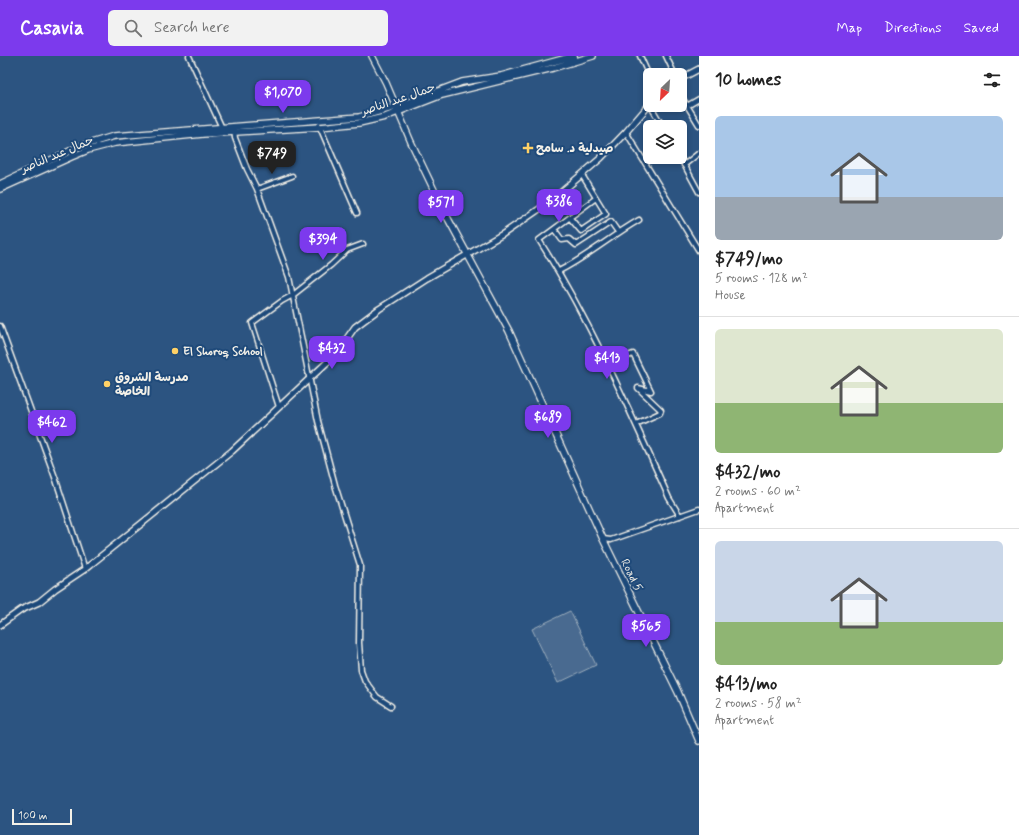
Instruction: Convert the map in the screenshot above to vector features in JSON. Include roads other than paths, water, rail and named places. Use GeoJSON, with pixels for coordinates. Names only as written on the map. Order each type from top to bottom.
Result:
{"type":"FeatureCollection","features":[{"type":"Feature","properties":{"kind":"main road","name":"Road 5"},"geometry":{"type":"LineString","coordinates":[[372,56],[386,83],[427,175],[467,254],[501,316],[603,539],[678,692],[699,741]]}},
{"type":"Feature","properties":{"kind":"main road","name":"جمال عبد الناصر"},"geometry":{"type":"LineString","coordinates":[[0,189],[88,150],[115,143],[234,129],[359,117],[397,110],[462,82],[501,76],[574,56]]}},
{"type":"Feature","properties":{"kind":"main road","name":"جمال عبد الناصر"},"geometry":{"type":"LineString","coordinates":[[0,184],[60,155],[95,141],[114,136],[222,128],[320,127],[360,123],[442,95],[553,68],[592,56]]}},
{"type":"Feature","properties":{"kind":"street"},"geometry":{"type":"LineString","coordinates":[[189,56],[222,128]]}},
{"type":"Feature","properties":{"kind":"street"},"geometry":{"type":"LineString","coordinates":[[640,56],[645,68]]}},
{"type":"Feature","properties":{"kind":"street"},"geometry":{"type":"LineString","coordinates":[[666,56],[672,68]]}},
{"type":"Feature","properties":{"kind":"street"},"geometry":{"type":"LineString","coordinates":[[687,76],[699,69]]}},
{"type":"Feature","properties":{"kind":"street"},"geometry":{"type":"LineString","coordinates":[[699,99],[687,106],[699,125]]}},
{"type":"Feature","properties":{"kind":"street"},"geometry":{"type":"LineString","coordinates":[[0,625],[21,610],[39,602],[55,589],[86,569],[232,451],[310,380],[336,354],[355,327],[384,305],[536,213],[582,175],[626,132],[644,112]]}},
{"type":"Feature","properties":{"kind":"street"},"geometry":{"type":"LineString","coordinates":[[318,121],[357,213]]}},
{"type":"Feature","properties":{"kind":"street"},"geometry":{"type":"LineString","coordinates":[[234,129],[247,169],[257,189],[290,277],[318,421],[335,485],[360,565],[358,643],[361,670],[365,681],[377,697],[391,706]]}},
{"type":"Feature","properties":{"kind":"street"},"geometry":{"type":"LineString","coordinates":[[626,132],[699,251]]}},
{"type":"Feature","properties":{"kind":"street"},"geometry":{"type":"LineString","coordinates":[[699,153],[684,165],[699,192]]}},
{"type":"Feature","properties":{"kind":"street"},"geometry":{"type":"LineString","coordinates":[[570,218],[581,231],[606,214],[582,175]]}},
{"type":"Feature","properties":{"kind":"street"},"geometry":{"type":"LineString","coordinates":[[257,189],[292,176]]}},
{"type":"Feature","properties":{"kind":"street"},"geometry":{"type":"LineString","coordinates":[[596,198],[539,240],[559,272],[608,364],[633,416],[669,498],[680,516]]}},
{"type":"Feature","properties":{"kind":"street"},"geometry":{"type":"LineString","coordinates":[[559,272],[618,232],[639,220]]}},
{"type":"Feature","properties":{"kind":"street"},"geometry":{"type":"LineString","coordinates":[[554,229],[562,240],[569,239],[576,245],[611,222],[618,232]]}},
{"type":"Feature","properties":{"kind":"street"},"geometry":{"type":"LineString","coordinates":[[279,407],[252,323],[282,301],[293,295],[331,265],[347,250],[363,244]]}},
{"type":"Feature","properties":{"kind":"street"},"geometry":{"type":"LineString","coordinates":[[0,326],[56,480],[86,569]]}},
{"type":"Feature","properties":{"kind":"street"},"geometry":{"type":"LineString","coordinates":[[608,364],[634,354],[652,391],[638,388],[661,410],[660,413],[636,424]]}},
{"type":"Feature","properties":{"kind":"street"},"geometry":{"type":"LineString","coordinates":[[603,539],[611,540],[699,509]]}},
{"type":"Feature","properties":{"kind":"place","name":"صيدلية د. سامح"},"geometry":{"type":"Point","coordinates":[528,148]}},
{"type":"Feature","properties":{"kind":"place","name":"El Shoroq School"},"geometry":{"type":"Point","coordinates":[175,351]}},
{"type":"Feature","properties":{"kind":"place","name":"مدرسة الشروق الخاصة"},"geometry":{"type":"Point","coordinates":[107,384]}}]}
